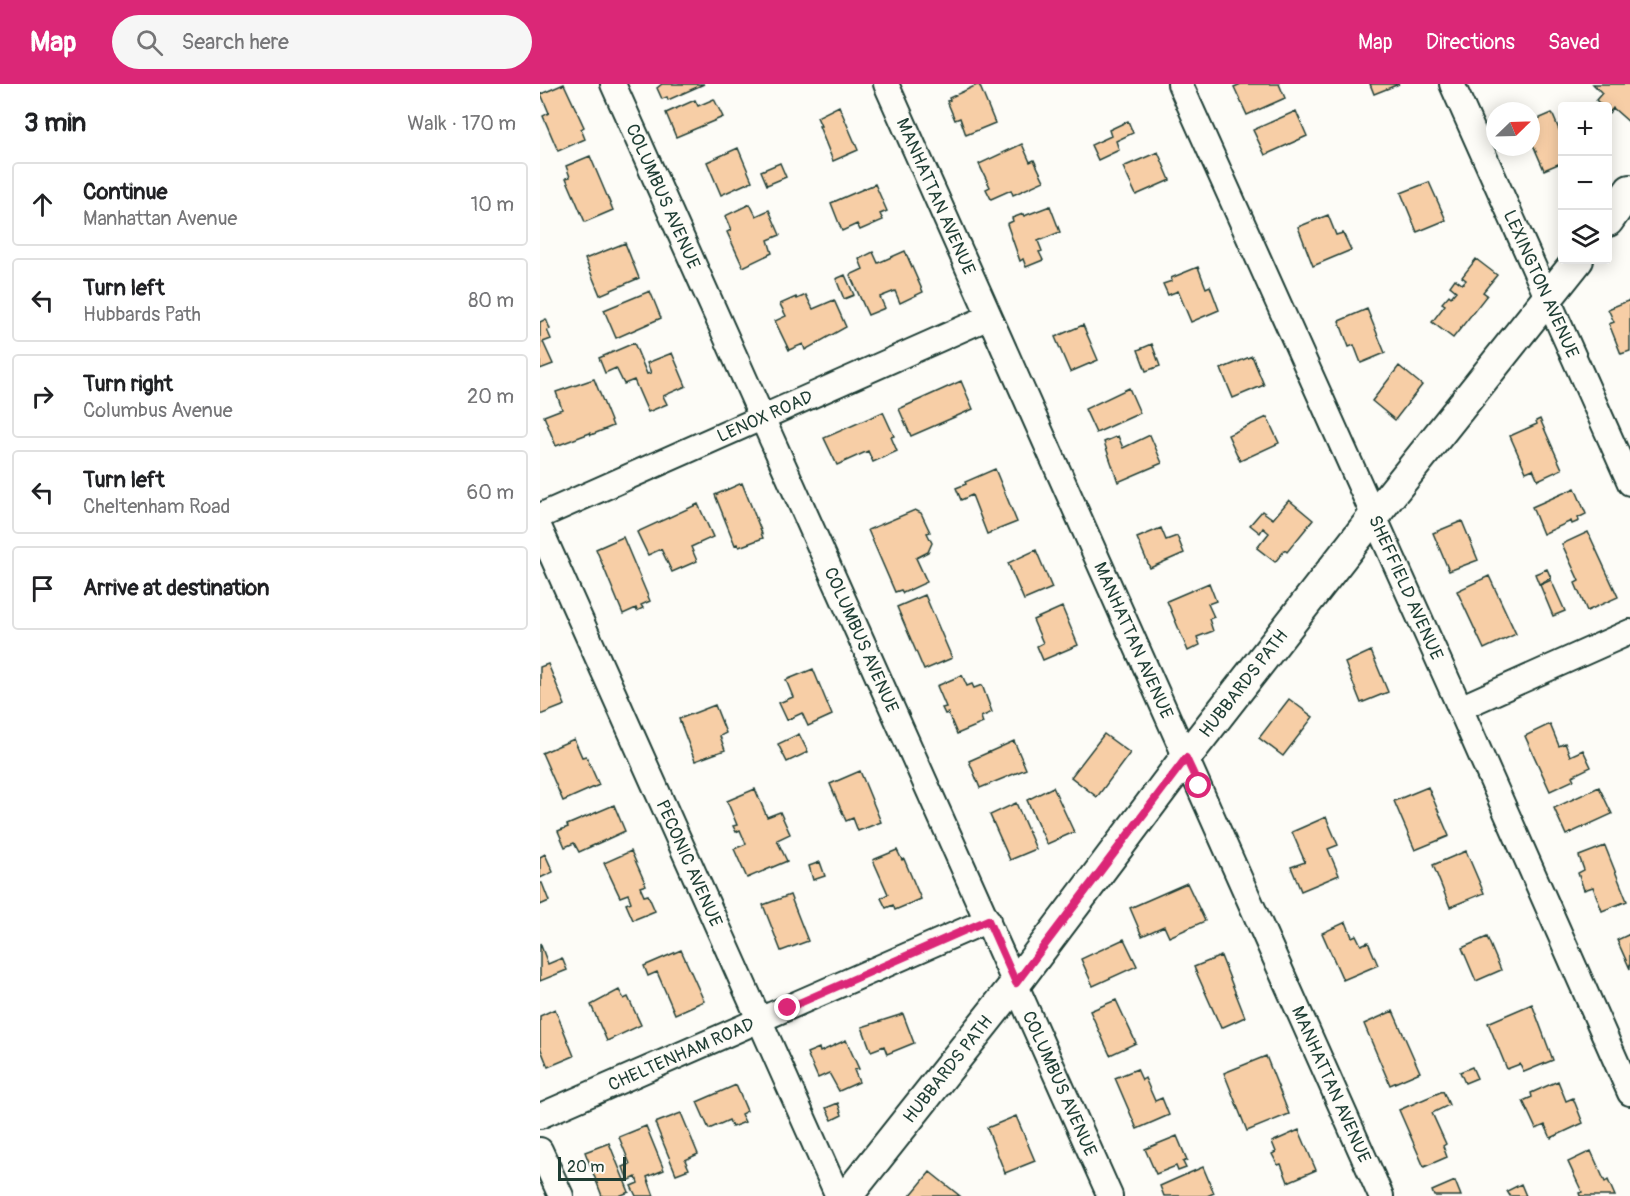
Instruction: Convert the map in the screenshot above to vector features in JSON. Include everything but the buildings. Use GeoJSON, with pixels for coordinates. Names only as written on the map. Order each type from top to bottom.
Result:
{"type":"FeatureCollection","features":[{"type":"Feature","properties":{"kind":"street","name":"COLUMBUS AVENUE"},"geometry":{"type":"LineString","coordinates":[[613,84],[1110,1196]]}},
{"type":"Feature","properties":{"kind":"street","name":"MANHATTAN AVENUE"},"geometry":{"type":"LineString","coordinates":[[885,84],[1381,1196]]}},
{"type":"Feature","properties":{"kind":"street","name":"SHEFFIELD AVENUE"},"geometry":{"type":"LineString","coordinates":[[1180,84],[1461,708],[1630,1093]]}},
{"type":"Feature","properties":{"kind":"street","name":"LEXINGTON AVENUE"},"geometry":{"type":"LineString","coordinates":[[1452,84],[1630,483]]}},
{"type":"Feature","properties":{"kind":"street"},"geometry":{"type":"LineString","coordinates":[[1612,215],[1630,190]]}},
{"type":"Feature","properties":{"kind":"street","name":"HUBBARDS PATH"},"geometry":{"type":"LineString","coordinates":[[847,1196],[1016,983],[1186,758],[1374,516],[1575,264]]}},
{"type":"Feature","properties":{"kind":"street","name":"LENOX ROAD"},"geometry":{"type":"LineString","coordinates":[[540,516],[989,317]]}},
{"type":"Feature","properties":{"kind":"street","name":"PECONIC AVENUE"},"geometry":{"type":"LineString","coordinates":[[540,529],[838,1196]]}},
{"type":"Feature","properties":{"kind":"street"},"geometry":{"type":"LineString","coordinates":[[1461,708],[1630,632]]}},
{"type":"Feature","properties":{"kind":"street","name":"CHELTENHAM ROAD"},"geometry":{"type":"LineString","coordinates":[[540,1116],[988,920]]}},
{"type":"Feature","properties":{"kind":"street"},"geometry":{"type":"LineString","coordinates":[[540,1150],[561,1196]]}},
{"type":"Feature","properties":{"kind":"route"},"geometry":{"type":"LineString","coordinates":[[788,1008],[988,920],[1016,983],[1186,758],[1199,786]]}}]}
